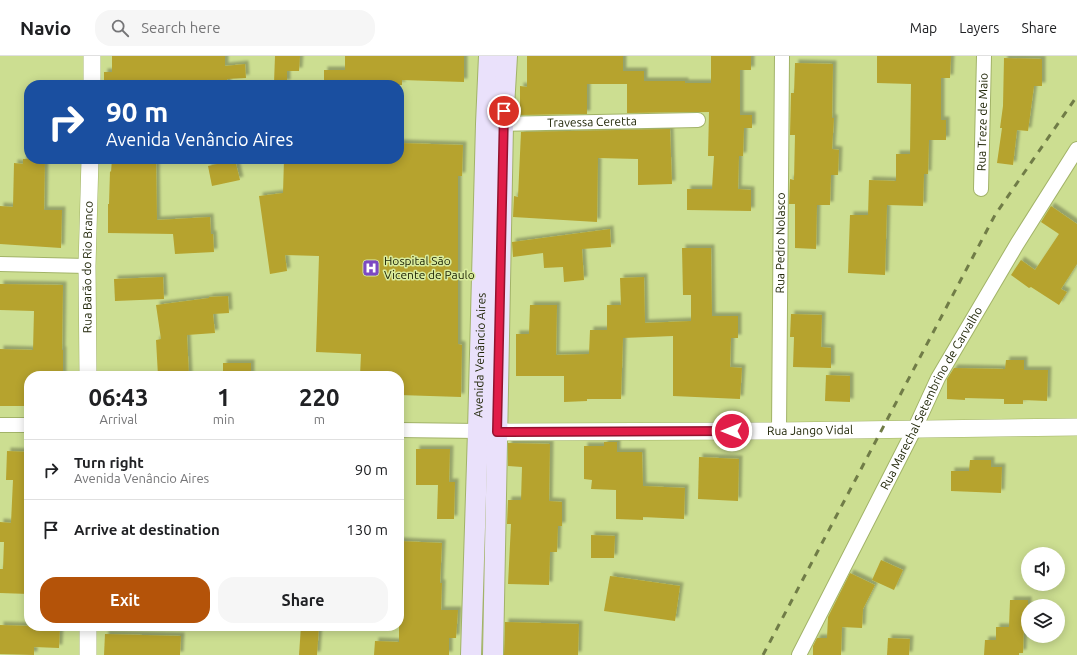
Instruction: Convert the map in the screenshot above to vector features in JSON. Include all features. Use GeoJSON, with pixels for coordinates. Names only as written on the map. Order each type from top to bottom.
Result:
{"type":"FeatureCollection","features":[{"type":"Feature","properties":{"kind":"main road","name":"Avenida Venâncio Aires"},"geometry":{"type":"LineString","coordinates":[[489,56],[494,124],[488,432],[494,602],[493,655]]}},
{"type":"Feature","properties":{"kind":"main road","name":"Avenida Venâncio Aires"},"geometry":{"type":"LineString","coordinates":[[494,124],[507,56]]}},
{"type":"Feature","properties":{"kind":"main road","name":"Avenida Venâncio Aires"},"geometry":{"type":"LineString","coordinates":[[471,655],[473,601],[488,432]]}},
{"type":"Feature","properties":{"kind":"main road"},"geometry":{"type":"LineString","coordinates":[[473,601],[494,602]]}},
{"type":"Feature","properties":{"kind":"street"},"geometry":{"type":"LineString","coordinates":[[92,56],[92,80]]}},
{"type":"Feature","properties":{"kind":"street","name":"Rua Pedro Nolasco"},"geometry":{"type":"LineString","coordinates":[[779,431],[782,56]]}},
{"type":"Feature","properties":{"kind":"street","name":"Rua Treze de Maio"},"geometry":{"type":"LineString","coordinates":[[982,189],[984,56]]}},
{"type":"Feature","properties":{"kind":"street","name":"Travessa Ceretta"},"geometry":{"type":"LineString","coordinates":[[494,124],[698,120]]}},
{"type":"Feature","properties":{"kind":"street","name":"Rua Marechal Setembrino de Carvalho"},"geometry":{"type":"LineString","coordinates":[[799,655],[915,428],[938,378],[1017,244],[1077,149]]}},
{"type":"Feature","properties":{"kind":"street","name":"Rua Barão do Rio Branco"},"geometry":{"type":"LineString","coordinates":[[88,371],[87,266],[90,164]]}},
{"type":"Feature","properties":{"kind":"street"},"geometry":{"type":"LineString","coordinates":[[0,264],[87,266]]}},
{"type":"Feature","properties":{"kind":"street"},"geometry":{"type":"LineString","coordinates":[[0,425],[24,425]]}},
{"type":"Feature","properties":{"kind":"street","name":"Rua Jango Vidal"},"geometry":{"type":"LineString","coordinates":[[404,430],[488,432],[779,431],[1077,427]]}},
{"type":"Feature","properties":{"kind":"street"},"geometry":{"type":"LineString","coordinates":[[88,631],[88,655]]}},
{"type":"Feature","properties":{"kind":"building"},"geometry":{"type":"Polygon","coordinates":[[[112,56],[225,56],[225,66],[245,64],[246,78],[227,80],[104,80],[104,72],[112,72],[112,56]]]}},
{"type":"Feature","properties":{"kind":"building"},"geometry":{"type":"Polygon","coordinates":[[[275,56],[300,56],[299,71],[287,71],[287,80],[274,80],[275,56]]]}},
{"type":"Feature","properties":{"kind":"building"},"geometry":{"type":"Polygon","coordinates":[[[345,56],[464,56],[464,82],[324,80],[324,70],[345,70],[345,56]]]}},
{"type":"Feature","properties":{"kind":"building"},"geometry":{"type":"Polygon","coordinates":[[[527,56],[623,56],[623,71],[644,71],[644,81],[685,81],[685,83],[711,83],[711,56],[751,56],[751,70],[740,70],[740,115],[752,115],[752,128],[744,128],[743,156],[739,156],[738,189],[751,190],[751,211],[687,210],[687,189],[712,189],[714,156],[708,156],[709,112],[627,113],[627,84],[587,84],[587,114],[520,115],[520,86],[527,87],[527,56]]]}},
{"type":"Feature","properties":{"kind":"building"},"geometry":{"type":"Polygon","coordinates":[[[877,56],[951,56],[950,78],[941,78],[941,120],[946,120],[946,140],[929,140],[928,174],[924,174],[923,206],[887,205],[885,275],[848,273],[850,215],[868,215],[869,180],[896,181],[896,154],[910,154],[911,84],[877,83],[877,56]]]}},
{"type":"Feature","properties":{"kind":"building"},"geometry":{"type":"Polygon","coordinates":[[[1004,58],[1042,59],[1042,86],[1034,86],[1028,131],[1017,130],[1013,165],[997,163],[1002,128],[1000,128],[1003,106],[1004,58]]]}},
{"type":"Feature","properties":{"kind":"building"},"geometry":{"type":"Polygon","coordinates":[[[795,63],[833,64],[832,118],[834,118],[832,149],[839,150],[838,175],[831,175],[830,205],[817,205],[816,249],[795,248],[795,204],[789,204],[790,179],[794,180],[795,135],[790,135],[791,93],[794,93],[795,63]]]}},
{"type":"Feature","properties":{"kind":"building"},"geometry":{"type":"Polygon","coordinates":[[[670,129],[672,184],[638,185],[638,159],[598,158],[597,222],[513,217],[514,196],[518,197],[521,132],[670,129]]]}},
{"type":"Feature","properties":{"kind":"building","name":"Hospital São Vicente de Paulo"},"geometry":{"type":"Polygon","coordinates":[[[404,143],[463,145],[462,176],[458,176],[458,344],[462,345],[461,397],[404,395],[404,371],[360,371],[361,354],[316,352],[319,256],[285,255],[287,271],[270,274],[259,196],[283,193],[284,164],[404,164],[404,143]]]}},
{"type":"Feature","properties":{"kind":"building"},"geometry":{"type":"Polygon","coordinates":[[[24,159],[24,164],[45,164],[44,210],[62,210],[61,248],[0,244],[0,206],[13,207],[14,163],[23,164],[24,159]]]}},
{"type":"Feature","properties":{"kind":"building"},"geometry":{"type":"Polygon","coordinates":[[[112,164],[156,164],[157,220],[210,217],[214,252],[175,254],[173,234],[108,233],[108,204],[110,171],[111,172],[112,164]]]}},
{"type":"Feature","properties":{"kind":"building"},"geometry":{"type":"Polygon","coordinates":[[[217,164],[236,164],[240,180],[212,186],[208,166],[217,164]]]}},
{"type":"Feature","properties":{"kind":"building"},"geometry":{"type":"Polygon","coordinates":[[[1051,206],[1077,224],[1077,264],[1061,289],[1067,292],[1059,305],[1031,287],[1029,288],[1011,275],[1021,260],[1035,270],[1059,234],[1041,222],[1051,206]]]}},
{"type":"Feature","properties":{"kind":"building"},"geometry":{"type":"Polygon","coordinates":[[[610,229],[611,247],[582,249],[584,280],[564,282],[563,267],[544,268],[543,253],[513,257],[512,242],[610,229]]]}},
{"type":"Feature","properties":{"kind":"building"},"geometry":{"type":"Polygon","coordinates":[[[682,248],[711,248],[712,316],[738,316],[738,338],[731,338],[730,367],[742,368],[740,399],[673,396],[673,336],[623,338],[621,399],[587,399],[587,401],[564,402],[564,376],[516,376],[516,334],[529,334],[530,305],[557,305],[556,355],[589,354],[590,330],[607,330],[607,305],[621,305],[620,278],[644,277],[645,323],[691,321],[691,295],[683,295],[682,248]]]}},
{"type":"Feature","properties":{"kind":"building"},"geometry":{"type":"Polygon","coordinates":[[[163,277],[164,299],[115,301],[114,279],[163,277]]]}},
{"type":"Feature","properties":{"kind":"building"},"geometry":{"type":"Polygon","coordinates":[[[0,284],[63,285],[63,371],[24,371],[24,406],[0,406],[0,349],[33,350],[34,311],[0,310],[0,284]]]}},
{"type":"Feature","properties":{"kind":"building"},"geometry":{"type":"Polygon","coordinates":[[[228,296],[229,313],[213,314],[215,333],[187,335],[189,371],[158,371],[156,340],[161,339],[156,305],[209,297],[228,296]]]}},
{"type":"Feature","properties":{"kind":"building"},"geometry":{"type":"Polygon","coordinates":[[[791,314],[822,315],[821,347],[831,348],[831,368],[793,367],[794,337],[790,337],[791,314]]]}},
{"type":"Feature","properties":{"kind":"building"},"geometry":{"type":"Polygon","coordinates":[[[1006,360],[1024,360],[1024,370],[1048,370],[1047,401],[1023,400],[1023,404],[1004,404],[1004,399],[947,399],[947,379],[954,368],[1005,369],[1006,360]]]}},
{"type":"Feature","properties":{"kind":"building"},"geometry":{"type":"Polygon","coordinates":[[[223,363],[251,363],[251,371],[223,371],[223,363]]]}},
{"type":"Feature","properties":{"kind":"building"},"geometry":{"type":"Polygon","coordinates":[[[826,375],[850,376],[850,402],[825,401],[826,375]]]}},
{"type":"Feature","properties":{"kind":"building"},"geometry":{"type":"Polygon","coordinates":[[[604,442],[617,442],[617,452],[642,452],[643,486],[685,488],[684,519],[643,517],[643,520],[616,519],[616,490],[591,489],[592,480],[584,479],[584,446],[604,446],[604,442]]]}},
{"type":"Feature","properties":{"kind":"building"},"geometry":{"type":"Polygon","coordinates":[[[508,443],[550,444],[549,501],[562,502],[562,526],[558,526],[557,552],[550,552],[549,585],[508,584],[511,524],[507,524],[508,500],[521,500],[522,467],[508,466],[508,443]]]}},
{"type":"Feature","properties":{"kind":"building"},"geometry":{"type":"Polygon","coordinates":[[[416,449],[450,449],[449,482],[455,482],[454,519],[437,519],[438,485],[416,485],[416,449]]]}},
{"type":"Feature","properties":{"kind":"building"},"geometry":{"type":"Polygon","coordinates":[[[7,451],[24,452],[24,594],[0,593],[0,569],[3,569],[4,542],[0,542],[0,522],[11,523],[13,480],[6,480],[7,451]]]}},
{"type":"Feature","properties":{"kind":"building"},"geometry":{"type":"Polygon","coordinates":[[[699,457],[739,459],[738,501],[698,499],[699,457]]]}},
{"type":"Feature","properties":{"kind":"building"},"geometry":{"type":"Polygon","coordinates":[[[970,460],[991,460],[991,467],[1002,467],[1001,493],[951,491],[951,471],[969,471],[970,460]]]}},
{"type":"Feature","properties":{"kind":"building"},"geometry":{"type":"Polygon","coordinates":[[[591,535],[615,536],[614,558],[591,558],[591,535]]]}},
{"type":"Feature","properties":{"kind":"building"},"geometry":{"type":"Polygon","coordinates":[[[404,541],[442,543],[440,583],[442,583],[441,610],[458,610],[456,638],[449,638],[449,655],[374,655],[375,641],[399,642],[399,631],[404,631],[404,541]]]}},
{"type":"Feature","properties":{"kind":"building"},"geometry":{"type":"Polygon","coordinates":[[[881,560],[903,570],[894,590],[872,580],[881,560]]]}},
{"type":"Feature","properties":{"kind":"building"},"geometry":{"type":"Polygon","coordinates":[[[850,573],[875,585],[863,609],[862,628],[842,627],[841,655],[813,655],[813,646],[817,638],[827,638],[828,617],[850,573]]]}},
{"type":"Feature","properties":{"kind":"building"},"geometry":{"type":"Polygon","coordinates":[[[610,576],[680,586],[675,621],[604,611],[610,576]]]}},
{"type":"Feature","properties":{"kind":"building"},"geometry":{"type":"Polygon","coordinates":[[[1010,600],[1021,600],[1021,643],[1023,643],[1023,653],[1019,653],[1019,655],[984,655],[985,640],[996,640],[996,627],[1009,627],[1010,600]]]}},
{"type":"Feature","properties":{"kind":"building"},"geometry":{"type":"Polygon","coordinates":[[[505,622],[579,624],[578,655],[504,655],[505,622]]]}},
{"type":"Feature","properties":{"kind":"building"},"geometry":{"type":"Polygon","coordinates":[[[0,625],[24,626],[24,631],[60,631],[59,648],[34,647],[34,655],[0,654],[0,625]]]}},
{"type":"Feature","properties":{"kind":"building"},"geometry":{"type":"Polygon","coordinates":[[[301,631],[319,631],[317,655],[299,655],[301,631]]]}},
{"type":"Feature","properties":{"kind":"building"},"geometry":{"type":"Polygon","coordinates":[[[105,634],[181,636],[180,655],[104,655],[105,634]]]}},
{"type":"Feature","properties":{"kind":"building"},"geometry":{"type":"Polygon","coordinates":[[[888,638],[910,639],[909,655],[887,655],[888,638]]]}},
{"type":"Feature","properties":{"kind":"railway"},"geometry":{"type":"LineString","coordinates":[[763,655],[995,215],[1077,96]]}},
{"type":"Feature","properties":{"kind":"place","name":"Hospital São Vicente de Paulo"},"geometry":{"type":"Point","coordinates":[371,268]}},
{"type":"Feature","properties":{"kind":"route"},"geometry":{"type":"LineString","coordinates":[[504,111],[497,432],[732,431]]}}]}
